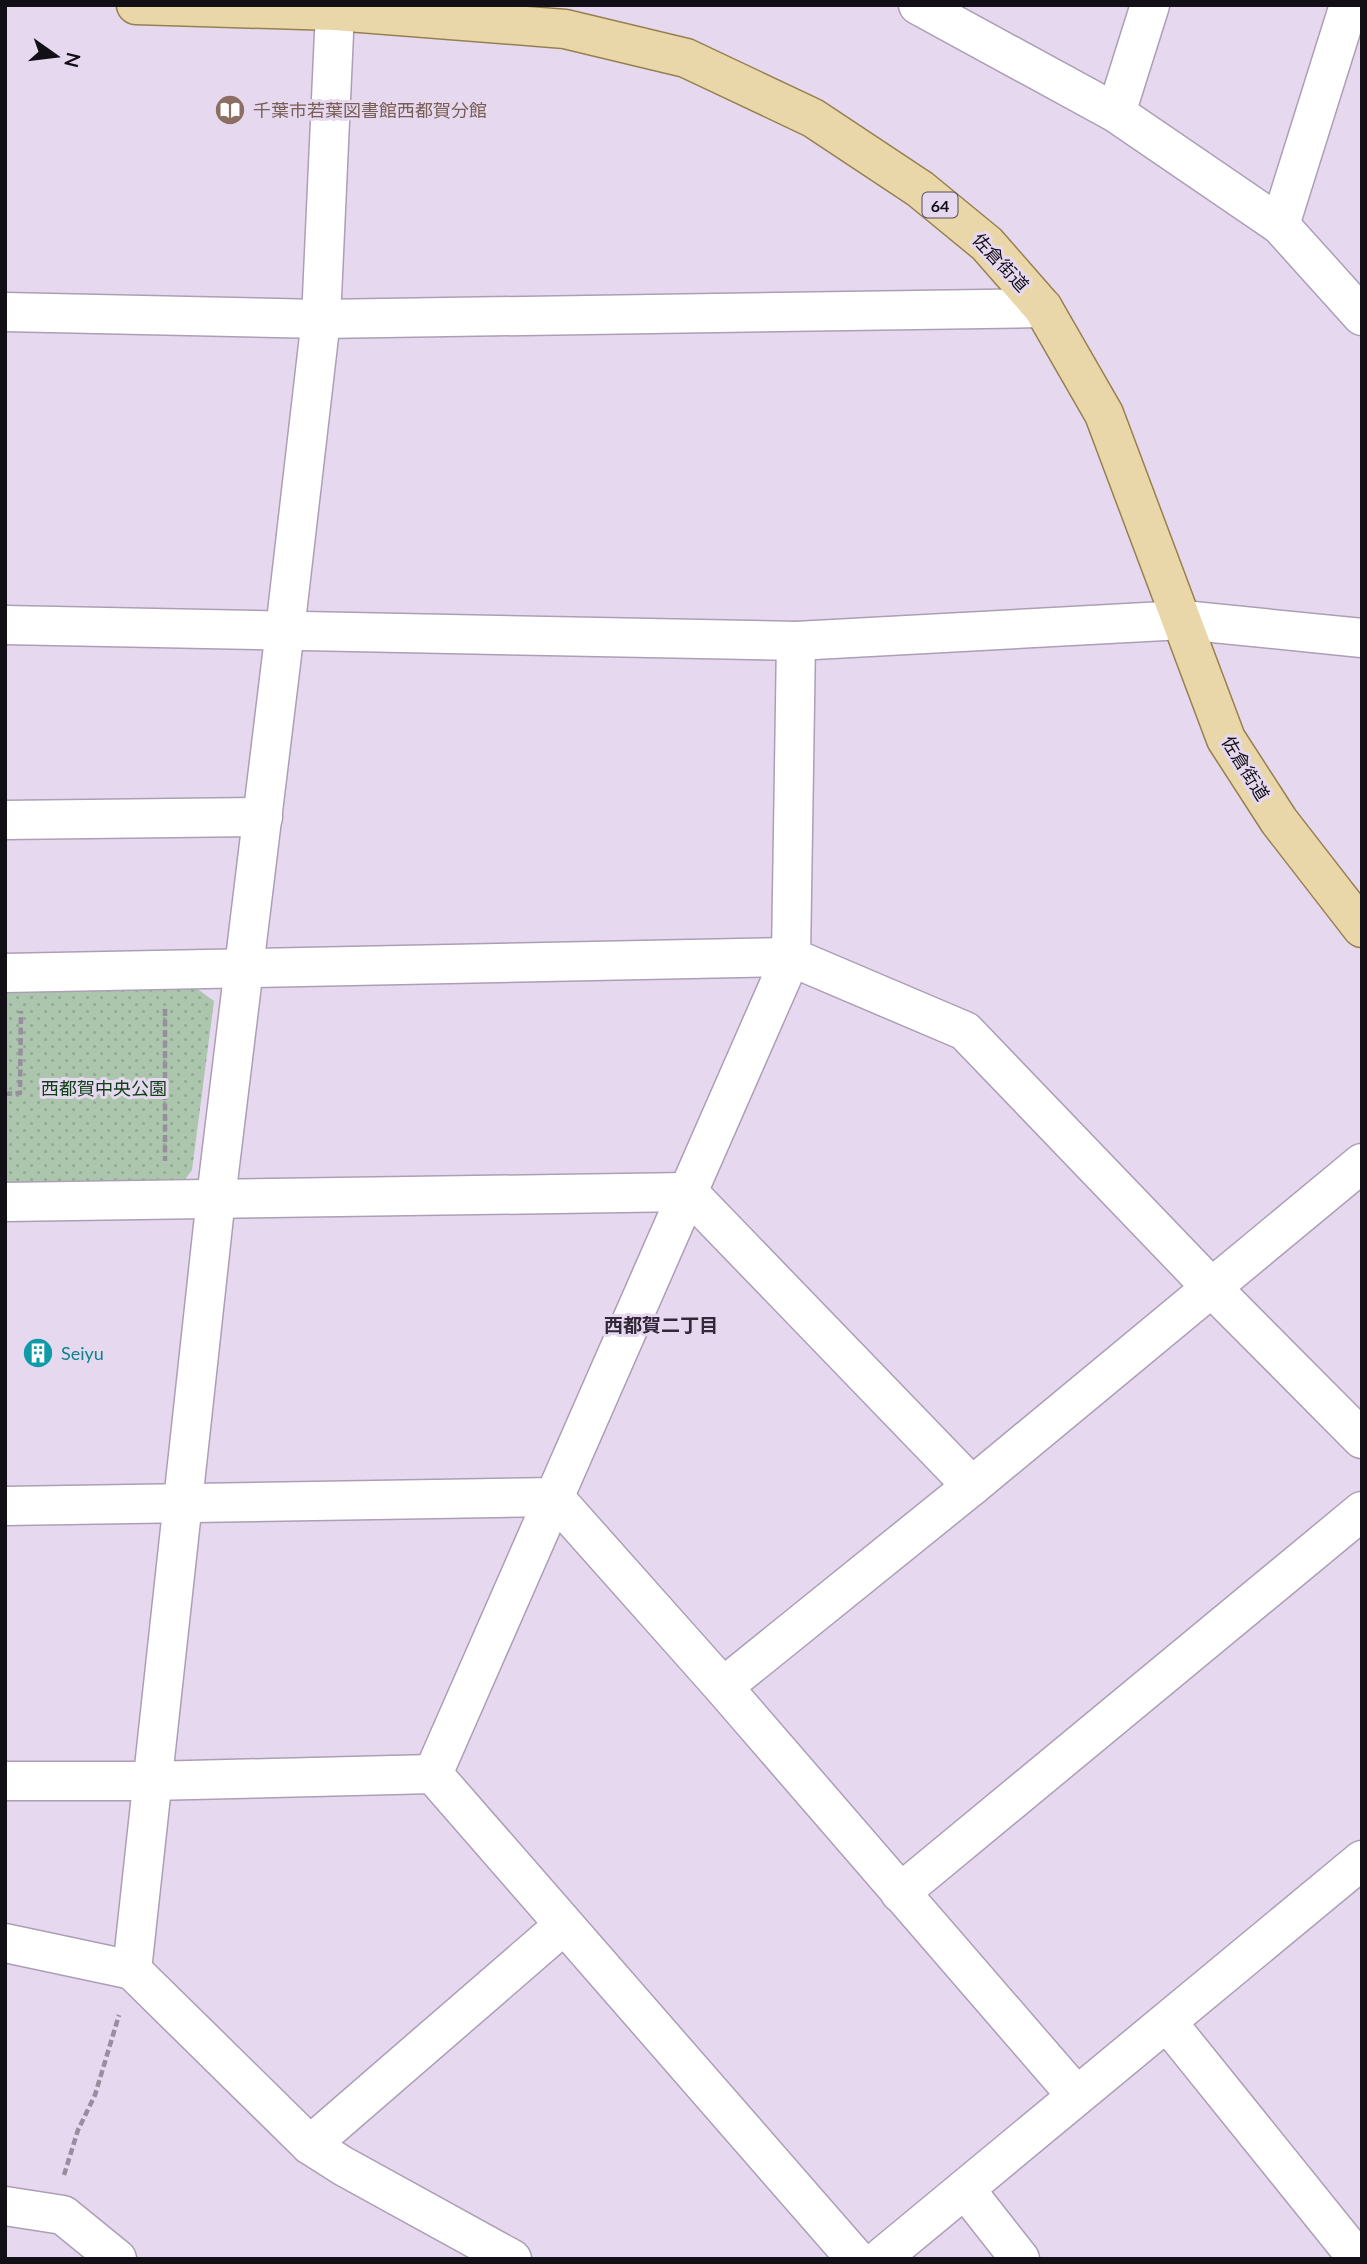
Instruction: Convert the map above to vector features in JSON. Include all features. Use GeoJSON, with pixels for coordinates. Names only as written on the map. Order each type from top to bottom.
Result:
{"type":"FeatureCollection","features":[{"type":"Feature","properties":{"kind":"main road","name":"佐倉街道"},"geometry":{"type":"LineString","coordinates":[[136,5],[335,11],[565,29],[686,58],[813,118],[920,189],[988,244],[1043,308],[1104,414],[1226,739],[1279,821],[1362,928]]}},
{"type":"Feature","properties":{"kind":"street"},"geometry":{"type":"LineString","coordinates":[[1116,113],[1150,5]]}},
{"type":"Feature","properties":{"kind":"street"},"geometry":{"type":"LineString","coordinates":[[1280,225],[1349,5]]}},
{"type":"Feature","properties":{"kind":"street"},"geometry":{"type":"LineString","coordinates":[[938,10],[1116,113],[1280,225],[1362,316]]}},
{"type":"Feature","properties":{"kind":"street"},"geometry":{"type":"LineString","coordinates":[[132,1970],[150,1782],[216,1198],[321,319],[335,11]]}},
{"type":"Feature","properties":{"kind":"street"},"geometry":{"type":"LineString","coordinates":[[5,312],[321,319],[1043,308]]}},
{"type":"Feature","properties":{"kind":"street"},"geometry":{"type":"LineString","coordinates":[[5,625],[796,641],[1183,620],[1362,638]]}},
{"type":"Feature","properties":{"kind":"street"},"geometry":{"type":"LineString","coordinates":[[433,1774],[791,957],[796,641]]}},
{"type":"Feature","properties":{"kind":"street"},"geometry":{"type":"LineString","coordinates":[[5,820],[263,817]]}},
{"type":"Feature","properties":{"kind":"street"},"geometry":{"type":"LineString","coordinates":[[5,973],[791,957],[965,1031],[1210,1286],[1362,1439]]}},
{"type":"Feature","properties":{"kind":"street"},"geometry":{"type":"LineString","coordinates":[[723,1687],[972,1486],[1210,1286],[1362,1163]]}},
{"type":"Feature","properties":{"kind":"street"},"geometry":{"type":"LineString","coordinates":[[5,1202],[688,1192],[972,1486]]}},
{"type":"Feature","properties":{"kind":"street"},"geometry":{"type":"LineString","coordinates":[[5,1506],[554,1497],[723,1687],[1076,2095]]}},
{"type":"Feature","properties":{"kind":"street"},"geometry":{"type":"LineString","coordinates":[[900,1893],[1362,1511]]}},
{"type":"Feature","properties":{"kind":"street"},"geometry":{"type":"LineString","coordinates":[[5,1781],[150,1782],[433,1774]]}},
{"type":"Feature","properties":{"kind":"street"},"geometry":{"type":"LineString","coordinates":[[433,1774],[856,2259]]}},
{"type":"Feature","properties":{"kind":"street"},"geometry":{"type":"LineString","coordinates":[[880,2259],[1076,2095],[1360,1865]]}},
{"type":"Feature","properties":{"kind":"street"},"geometry":{"type":"LineString","coordinates":[[310,2145],[564,1925]]}},
{"type":"Feature","properties":{"kind":"street"},"geometry":{"type":"LineString","coordinates":[[5,1943],[132,1970],[310,2145],[512,2259]]}},
{"type":"Feature","properties":{"kind":"street"},"geometry":{"type":"LineString","coordinates":[[1167,2022],[1357,2259]]}},
{"type":"Feature","properties":{"kind":"street"},"geometry":{"type":"LineString","coordinates":[[965,2189],[1020,2259]]}},
{"type":"Feature","properties":{"kind":"street"},"geometry":{"type":"LineString","coordinates":[[5,2206],[71,2233],[117,2259]]}},
{"type":"Feature","properties":{"kind":"path"},"geometry":{"type":"LineString","coordinates":[[152,1009],[165,1009],[166,1167]]}},
{"type":"Feature","properties":{"kind":"path"},"geometry":{"type":"LineString","coordinates":[[5,1094],[20,1093],[20,1010],[34,1010]]}},
{"type":"Feature","properties":{"kind":"path"},"geometry":{"type":"LineString","coordinates":[[71,2233],[60,2189],[78,2130],[95,2095],[132,1970]]}},
{"type":"Feature","properties":{"kind":"green space","name":"西都賀中央公園"},"geometry":{"type":"Polygon","coordinates":[[[196,988],[214,1001],[192,1170],[181,1185],[5,1187],[5,992],[196,988]]]}},
{"type":"Feature","properties":{"kind":"place","name":"千葉市若葉図書館西都賀分館"},"geometry":{"type":"Point","coordinates":[230,110]}},
{"type":"Feature","properties":{"kind":"place","name":"Seiyu"},"geometry":{"type":"Point","coordinates":[38,1353]}},
{"type":"Feature","properties":{"kind":"district","name":"西都賀二丁目"},"geometry":{"type":"Point","coordinates":[661,1324]}}]}
